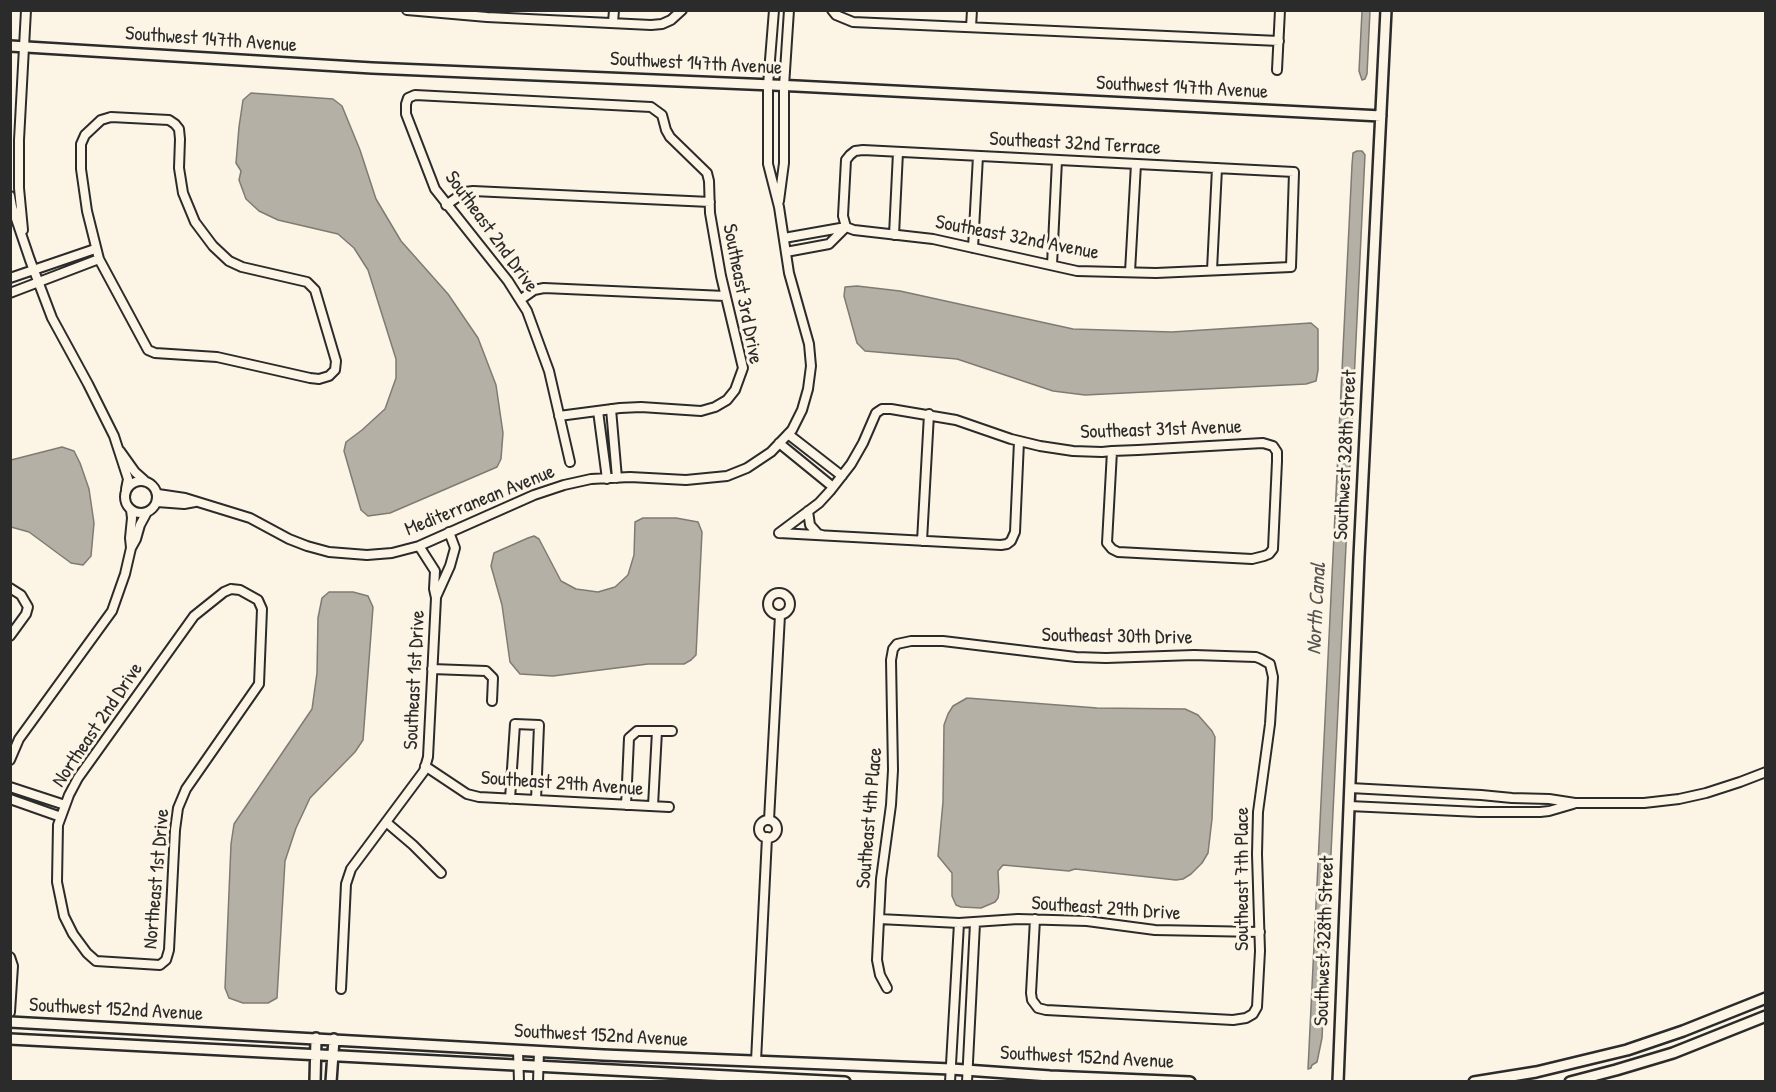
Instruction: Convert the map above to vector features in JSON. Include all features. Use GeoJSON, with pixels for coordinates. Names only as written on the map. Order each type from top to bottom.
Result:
{"type":"FeatureCollection","features":[{"type":"Feature","properties":{"kind":"street"},"geometry":{"type":"LineString","coordinates":[[24,240],[19,188],[19,140],[26,10]]}},
{"type":"Feature","properties":{"kind":"street"},"geometry":{"type":"LineString","coordinates":[[613,23],[614,10]]}},
{"type":"Feature","properties":{"kind":"street"},"geometry":{"type":"LineString","coordinates":[[407,11],[651,25],[671,20],[682,10]]}},
{"type":"Feature","properties":{"kind":"street","name":"Mediterranean Avenue"},"geometry":{"type":"LineString","coordinates":[[157,498],[184,504],[197,502],[250,518],[289,539],[329,552],[367,555],[392,553],[418,546],[534,495],[564,485],[591,479],[687,480],[727,476],[747,468],[771,452],[788,434],[802,410],[811,366],[809,344],[789,273],[779,207],[768,164],[768,85],[774,10]]}},
{"type":"Feature","properties":{"kind":"street"},"geometry":{"type":"LineString","coordinates":[[832,10],[836,15],[853,22],[1278,41]]}},
{"type":"Feature","properties":{"kind":"street"},"geometry":{"type":"LineString","coordinates":[[845,10],[853,22]]}},
{"type":"Feature","properties":{"kind":"street"},"geometry":{"type":"LineString","coordinates":[[971,27],[972,10]]}},
{"type":"Feature","properties":{"kind":"street"},"geometry":{"type":"LineString","coordinates":[[1277,70],[1280,10]]}},
{"type":"Feature","properties":{"kind":"street","name":"Southwest 328th Street"},"geometry":{"type":"LineString","coordinates":[[1338,1082],[1386,10]]}},
{"type":"Feature","properties":{"kind":"street","name":"Mediterranean Avenue"},"geometry":{"type":"LineString","coordinates":[[779,207],[784,163],[784,86],[788,12]]}},
{"type":"Feature","properties":{"kind":"street","name":"Southwest 147th Avenue"},"geometry":{"type":"LineString","coordinates":[[10,46],[363,67],[1381,116]]}},
{"type":"Feature","properties":{"kind":"street","name":"Southeast 2nd Drive"},"geometry":{"type":"LineString","coordinates":[[570,462],[549,371],[527,311],[508,281],[435,189],[406,114],[406,104],[408,98],[415,95],[651,107],[657,110]]}},
{"type":"Feature","properties":{"kind":"street","name":"Southeast 3rd Drive"},"geometry":{"type":"LineString","coordinates":[[559,416],[641,407],[701,411],[727,400],[735,390],[743,368],[725,296],[706,173],[670,137],[662,115],[657,110]]}},
{"type":"Feature","properties":{"kind":"street"},"geometry":{"type":"LineString","coordinates":[[111,117],[169,120],[179,129],[179,168],[183,193],[195,222],[213,246],[229,261],[242,267],[307,282],[315,290],[336,361],[335,370],[329,376],[319,379],[217,357],[155,353],[148,350],[95,249],[81,169],[81,144],[85,135],[101,120],[111,117]]}},
{"type":"Feature","properties":{"kind":"street","name":"Southeast 32nd Terrace"},"geometry":{"type":"LineString","coordinates":[[846,227],[843,216],[846,160],[855,151],[863,150],[1294,172],[1291,267]]}},
{"type":"Feature","properties":{"kind":"street"},"geometry":{"type":"LineString","coordinates":[[894,235],[898,152]]}},
{"type":"Feature","properties":{"kind":"street"},"geometry":{"type":"LineString","coordinates":[[974,248],[978,156]]}},
{"type":"Feature","properties":{"kind":"street"},"geometry":{"type":"LineString","coordinates":[[1052,265],[1057,160]]}},
{"type":"Feature","properties":{"kind":"street"},"geometry":{"type":"LineString","coordinates":[[1130,272],[1136,164]]}},
{"type":"Feature","properties":{"kind":"street"},"geometry":{"type":"LineString","coordinates":[[1212,270],[1217,168]]}},
{"type":"Feature","properties":{"kind":"street"},"geometry":{"type":"LineString","coordinates":[[446,205],[465,192],[473,191],[710,202]]}},
{"type":"Feature","properties":{"kind":"street"},"geometry":{"type":"LineString","coordinates":[[10,196],[33,270],[52,318],[88,384],[119,450],[135,472],[153,485],[157,498],[140,525],[131,548]]}},
{"type":"Feature","properties":{"kind":"street"},"geometry":{"type":"LineString","coordinates":[[786,252],[829,244],[846,227]]}},
{"type":"Feature","properties":{"kind":"street","name":"Southeast 32nd Avenue"},"geometry":{"type":"LineString","coordinates":[[784,238],[846,227],[854,230],[933,239],[1077,271],[1156,273],[1291,267]]}},
{"type":"Feature","properties":{"kind":"street"},"geometry":{"type":"LineString","coordinates":[[10,278],[95,249]]}},
{"type":"Feature","properties":{"kind":"street"},"geometry":{"type":"LineString","coordinates":[[74,256],[78,268]]}},
{"type":"Feature","properties":{"kind":"street"},"geometry":{"type":"LineString","coordinates":[[10,293],[99,259]]}},
{"type":"Feature","properties":{"kind":"street"},"geometry":{"type":"LineString","coordinates":[[520,300],[534,290],[544,288],[725,296]]}},
{"type":"Feature","properties":{"kind":"street"},"geometry":{"type":"LineString","coordinates":[[611,409],[617,478]]}},
{"type":"Feature","properties":{"kind":"street","name":"Southeast 31st Avenue"},"geometry":{"type":"LineString","coordinates":[[842,476],[864,443],[876,413],[882,409],[929,414],[956,420],[1019,441],[1073,451],[1112,451],[1263,442],[1273,446],[1277,452],[1273,549],[1269,554],[1252,559],[1118,552],[1112,549],[1107,543],[1112,451]]}},
{"type":"Feature","properties":{"kind":"street"},"geometry":{"type":"LineString","coordinates":[[598,411],[607,479]]}},
{"type":"Feature","properties":{"kind":"street"},"geometry":{"type":"LineString","coordinates":[[922,541],[929,414]]}},
{"type":"Feature","properties":{"kind":"street"},"geometry":{"type":"LineString","coordinates":[[601,433],[613,431]]}},
{"type":"Feature","properties":{"kind":"street"},"geometry":{"type":"LineString","coordinates":[[788,434],[842,476],[819,503],[779,533],[1000,545],[1007,544],[1014,537],[1015,532],[1019,441]]}},
{"type":"Feature","properties":{"kind":"street"},"geometry":{"type":"LineString","coordinates":[[779,443],[833,487]]}},
{"type":"Feature","properties":{"kind":"street"},"geometry":{"type":"LineString","coordinates":[[10,760],[19,739],[112,611],[126,574],[131,548],[132,525],[131,510],[125,501],[128,480],[119,450]]}},
{"type":"Feature","properties":{"kind":"street"},"geometry":{"type":"LineString","coordinates":[[126,489],[134,482],[144,480]]}},
{"type":"Feature","properties":{"kind":"street"},"geometry":{"type":"LineString","coordinates":[[131,510],[147,512]]}},
{"type":"Feature","properties":{"kind":"street"},"geometry":{"type":"LineString","coordinates":[[808,511],[810,525],[823,536]]}},
{"type":"Feature","properties":{"kind":"street","name":"Southeast 1st Drive"},"geometry":{"type":"LineString","coordinates":[[436,598],[455,548],[449,532]]}},
{"type":"Feature","properties":{"kind":"street"},"geometry":{"type":"LineString","coordinates":[[418,546],[435,571],[447,573]]}},
{"type":"Feature","properties":{"kind":"street","name":"Southeast 1st Drive"},"geometry":{"type":"LineString","coordinates":[[341,989],[346,884],[351,869],[424,771],[428,757],[436,598],[435,571]]}},
{"type":"Feature","properties":{"kind":"street"},"geometry":{"type":"LineString","coordinates":[[10,588],[26,600],[28,607],[27,614],[10,636]]}},
{"type":"Feature","properties":{"kind":"street","name":"Northeast 1st Drive"},"geometry":{"type":"LineString","coordinates":[[96,961],[160,965],[166,960],[169,950],[178,808],[186,789],[259,684],[262,609],[258,600],[240,590],[231,589],[224,592]]}},
{"type":"Feature","properties":{"kind":"street","name":"Northeast 2nd Drive"},"geometry":{"type":"LineString","coordinates":[[96,961],[73,934],[64,916],[57,882],[58,825],[78,778],[102,743],[194,616],[224,592]]}},
{"type":"Feature","properties":{"kind":"street"},"geometry":{"type":"LineString","coordinates":[[769,820],[780,615]]}},
{"type":"Feature","properties":{"kind":"street","name":"Southeast 30th Drive"},"geometry":{"type":"LineString","coordinates":[[893,649],[897,644],[903,642],[943,641],[1076,657],[1256,657],[1270,664]]}},
{"type":"Feature","properties":{"kind":"street","name":"Southeast 4th Place"},"geometry":{"type":"LineString","coordinates":[[887,988],[879,975],[876,960],[892,788],[891,671],[893,649]]}},
{"type":"Feature","properties":{"kind":"street","name":"Southeast 7th Place"},"geometry":{"type":"LineString","coordinates":[[1035,920],[1031,993],[1032,1000],[1038,1008],[1233,1020],[1246,1018],[1253,1014],[1257,1007],[1260,932],[1257,854],[1260,794],[1271,714],[1273,677],[1270,664]]}},
{"type":"Feature","properties":{"kind":"street"},"geometry":{"type":"LineString","coordinates":[[432,669],[486,671],[494,678],[492,701]]}},
{"type":"Feature","properties":{"kind":"street"},"geometry":{"type":"LineString","coordinates":[[510,799],[515,724],[539,725],[536,800]]}},
{"type":"Feature","properties":{"kind":"street"},"geometry":{"type":"LineString","coordinates":[[626,804],[629,738],[637,731],[672,731]]}},
{"type":"Feature","properties":{"kind":"street"},"geometry":{"type":"LineString","coordinates":[[653,806],[657,731]]}},
{"type":"Feature","properties":{"kind":"street","name":"Southeast 29th Avenue"},"geometry":{"type":"LineString","coordinates":[[425,766],[467,794],[479,797],[669,807]]}},
{"type":"Feature","properties":{"kind":"street"},"geometry":{"type":"LineString","coordinates":[[1350,788],[1549,799],[1575,803],[1644,803],[1679,799],[1717,790],[1766,772]]}},
{"type":"Feature","properties":{"kind":"street"},"geometry":{"type":"LineString","coordinates":[[10,787],[65,805]]}},
{"type":"Feature","properties":{"kind":"street"},"geometry":{"type":"LineString","coordinates":[[37,809],[41,797]]}},
{"type":"Feature","properties":{"kind":"street"},"geometry":{"type":"LineString","coordinates":[[10,799],[61,817]]}},
{"type":"Feature","properties":{"kind":"street"},"geometry":{"type":"LineString","coordinates":[[1349,806],[1540,812],[1575,803]]}},
{"type":"Feature","properties":{"kind":"street"},"geometry":{"type":"LineString","coordinates":[[769,820],[776,825],[776,831],[773,836],[767,837],[762,835],[759,828],[763,821],[769,820]]}},
{"type":"Feature","properties":{"kind":"street"},"geometry":{"type":"LineString","coordinates":[[386,822],[441,873]]}},
{"type":"Feature","properties":{"kind":"street"},"geometry":{"type":"LineString","coordinates":[[756,1060],[767,837]]}},
{"type":"Feature","properties":{"kind":"street","name":"Southeast 29th Drive"},"geometry":{"type":"LineString","coordinates":[[879,919],[959,923],[1035,920],[1087,921],[1155,930],[1260,932]]}},
{"type":"Feature","properties":{"kind":"street"},"geometry":{"type":"LineString","coordinates":[[950,1082],[959,923]]}},
{"type":"Feature","properties":{"kind":"street"},"geometry":{"type":"LineString","coordinates":[[967,1082],[975,923]]}},
{"type":"Feature","properties":{"kind":"street"},"geometry":{"type":"LineString","coordinates":[[10,957],[13,966],[10,1012]]}},
{"type":"Feature","properties":{"kind":"street"},"geometry":{"type":"LineString","coordinates":[[1474,1082],[1537,1077],[1648,1043],[1766,998]]}},
{"type":"Feature","properties":{"kind":"street"},"geometry":{"type":"LineString","coordinates":[[955,1002],[970,1003]]}},
{"type":"Feature","properties":{"kind":"street"},"geometry":{"type":"LineString","coordinates":[[1570,1082],[1673,1053],[1766,1016]]}},
{"type":"Feature","properties":{"kind":"street","name":"Southwest 152nd Avenue"},"geometry":{"type":"LineString","coordinates":[[10,1022],[518,1050],[1190,1082]]}},
{"type":"Feature","properties":{"kind":"street"},"geometry":{"type":"LineString","coordinates":[[315,1082],[316,1038]]}},
{"type":"Feature","properties":{"kind":"street","name":"Southwest 152nd Avenue"},"geometry":{"type":"LineString","coordinates":[[10,1039],[845,1082]]}},
{"type":"Feature","properties":{"kind":"street"},"geometry":{"type":"LineString","coordinates":[[331,1082],[334,1039]]}},
{"type":"Feature","properties":{"kind":"street"},"geometry":{"type":"LineString","coordinates":[[518,1050],[519,1082]]}},
{"type":"Feature","properties":{"kind":"street"},"geometry":{"type":"LineString","coordinates":[[538,1082],[539,1051]]}},
{"type":"Feature","properties":{"kind":"shaded area"},"geometry":{"type":"Polygon","coordinates":[[[1362,11],[1370,11],[1367,74],[1362,80],[1359,71],[1362,11]]]}},
{"type":"Feature","properties":{"kind":"shaded area"},"geometry":{"type":"Polygon","coordinates":[[[251,93],[333,99],[342,106],[376,199],[401,241],[448,294],[478,338],[496,385],[503,433],[501,459],[497,467],[390,513],[368,516],[361,510],[344,451],[346,442],[385,409],[396,378],[396,359],[368,270],[354,248],[338,234],[278,220],[259,211],[246,199],[239,180],[241,171],[236,163],[243,100],[251,93]]]}},
{"type":"Feature","properties":{"kind":"shaded area","name":"North Canal"},"geometry":{"type":"Polygon","coordinates":[[[1362,151],[1365,155],[1322,1038],[1317,1062],[1308,1069],[1352,165],[1353,153],[1362,151]]]}},
{"type":"Feature","properties":{"kind":"shaded area"},"geometry":{"type":"Polygon","coordinates":[[[857,286],[900,291],[1073,329],[1172,332],[1311,323],[1318,329],[1316,381],[1306,384],[1085,395],[1053,391],[957,359],[865,351],[857,343],[844,296],[845,287],[857,286]]]}},
{"type":"Feature","properties":{"kind":"shaded area"},"geometry":{"type":"Polygon","coordinates":[[[62,447],[74,451],[89,489],[94,523],[91,556],[83,565],[71,563],[29,532],[11,527],[11,460],[62,447]]]}},
{"type":"Feature","properties":{"kind":"shaded area"},"geometry":{"type":"Polygon","coordinates":[[[643,518],[676,518],[698,522],[702,532],[696,655],[684,664],[648,664],[553,676],[520,674],[510,662],[502,605],[491,566],[494,553],[534,536],[539,539],[561,581],[576,589],[598,592],[615,587],[628,575],[634,555],[635,522],[643,518]]]}},
{"type":"Feature","properties":{"kind":"shaded area"},"geometry":{"type":"Polygon","coordinates":[[[329,592],[353,592],[368,596],[373,607],[363,740],[355,752],[310,798],[296,828],[285,861],[277,998],[268,1003],[243,1003],[229,998],[225,988],[231,844],[234,824],[312,709],[317,673],[318,618],[322,598],[329,592]]]}},
{"type":"Feature","properties":{"kind":"shaded area"},"geometry":{"type":"Polygon","coordinates":[[[967,698],[1097,708],[1185,709],[1198,715],[1215,737],[1212,819],[1208,853],[1202,863],[1191,874],[1176,880],[1075,869],[1069,871],[1003,865],[998,871],[999,892],[995,902],[981,908],[956,905],[952,896],[952,873],[938,856],[943,802],[944,725],[953,706],[967,698]]]}}]}
